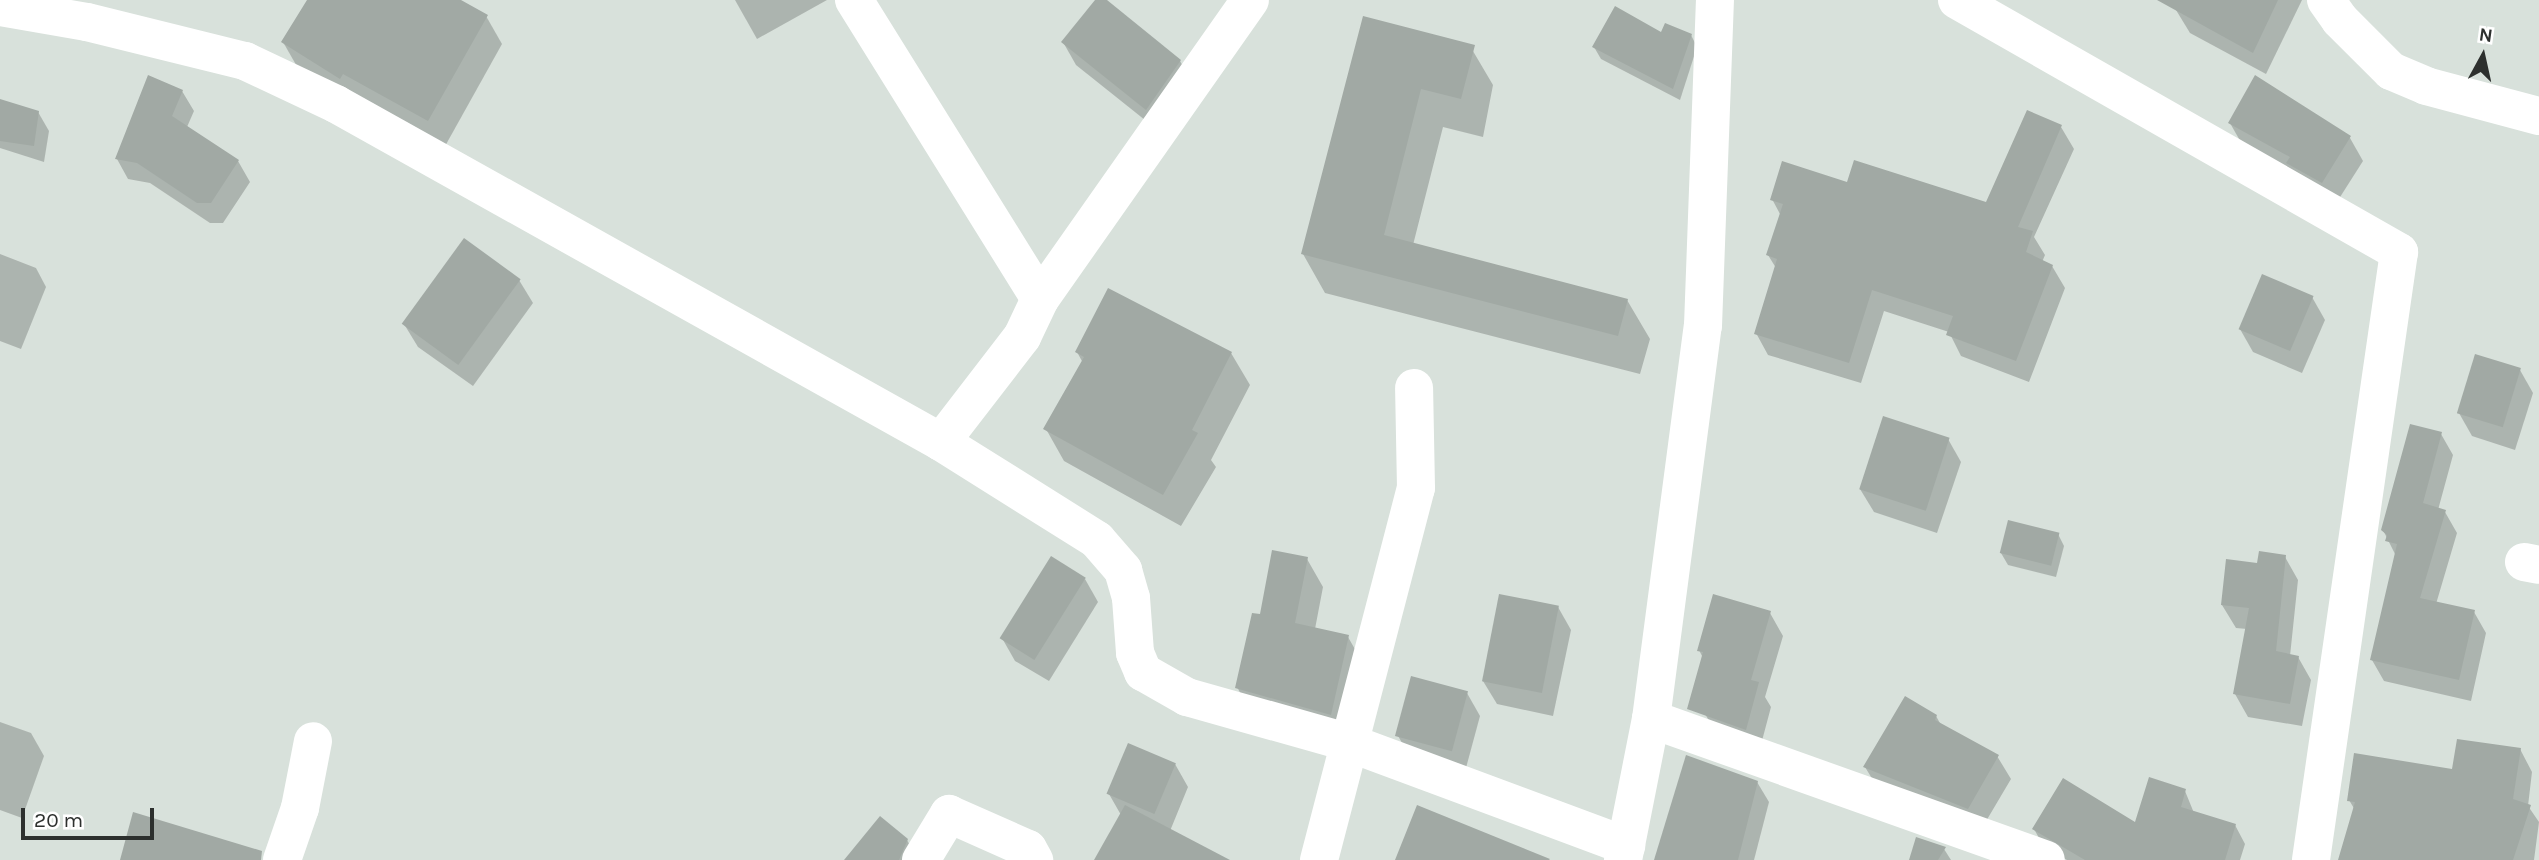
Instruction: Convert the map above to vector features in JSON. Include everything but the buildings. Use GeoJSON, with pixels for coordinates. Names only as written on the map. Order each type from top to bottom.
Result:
{"type":"FeatureCollection","features":[{"type":"Feature","properties":{"kind":"street"},"geometry":{"type":"LineString","coordinates":[[854,0],[1040,299]]}},
{"type":"Feature","properties":{"kind":"street"},"geometry":{"type":"LineString","coordinates":[[941,442],[1022,337],[1040,299],[1250,0]]}},
{"type":"Feature","properties":{"kind":"street"},"geometry":{"type":"LineString","coordinates":[[0,7],[87,22],[256,66],[336,104],[941,442],[1097,540],[1123,570],[1131,598],[1135,653],[1143,673],[1187,697],[1347,742],[1624,853],[1651,719],[1703,326],[1715,0]]}},
{"type":"Feature","properties":{"kind":"street"},"geometry":{"type":"LineString","coordinates":[[1957,0],[2399,252],[2311,860]]}},
{"type":"Feature","properties":{"kind":"street"},"geometry":{"type":"LineString","coordinates":[[2326,0],[2340,20],[2391,71],[2426,86],[2539,116]]}},
{"type":"Feature","properties":{"kind":"street"},"geometry":{"type":"LineString","coordinates":[[1319,860],[1347,742],[1416,488],[1414,388]]}},
{"type":"Feature","properties":{"kind":"street"},"geometry":{"type":"LineString","coordinates":[[1651,719],[2046,860]]}},
{"type":"Feature","properties":{"kind":"street"},"geometry":{"type":"LineString","coordinates":[[282,860],[303,798],[313,741]]}},
{"type":"Feature","properties":{"kind":"street"},"geometry":{"type":"LineString","coordinates":[[921,860],[949,814],[1028,849],[1034,860]]}}]}
